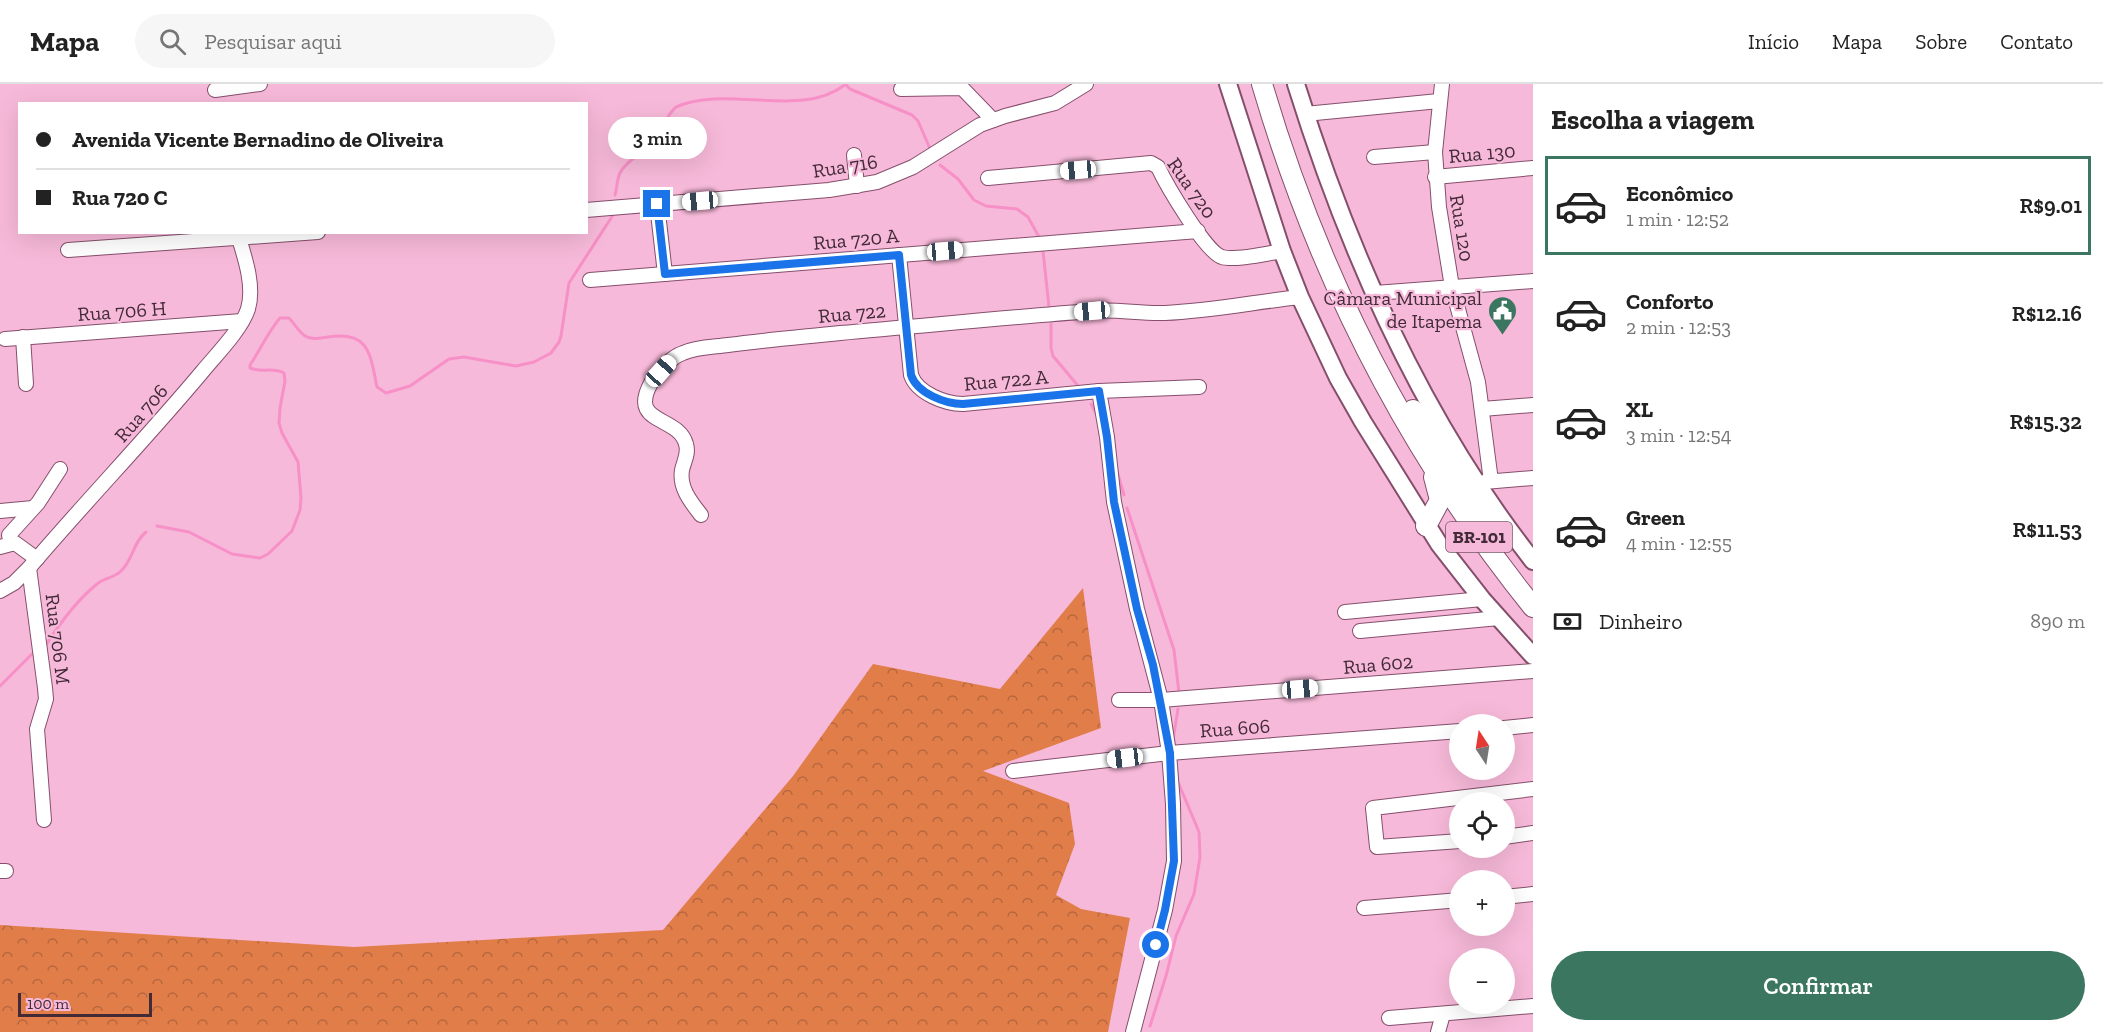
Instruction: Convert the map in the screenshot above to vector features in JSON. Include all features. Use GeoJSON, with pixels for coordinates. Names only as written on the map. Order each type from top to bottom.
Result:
{"type":"FeatureCollection","features":[{"type":"Feature","properties":{"kind":"highway","name":"BR-101"},"geometry":{"type":"LineString","coordinates":[[1262,84],[1288,165],[1332,277],[1379,375],[1430,463],[1481,539],[1533,607]]}},
{"type":"Feature","properties":{"kind":"highway","name":"BR-101"},"geometry":{"type":"LineString","coordinates":[[1275,84],[1317,209],[1353,294],[1382,353],[1408,401],[1459,483],[1533,586]]}},
{"type":"Feature","properties":{"kind":"highway"},"geometry":{"type":"LineString","coordinates":[[1426,526],[1440,500],[1430,463]]}},
{"type":"Feature","properties":{"kind":"main road"},"geometry":{"type":"LineString","coordinates":[[1228,84],[1282,251],[1300,297],[1338,378],[1426,526],[1482,599],[1533,656]]}},
{"type":"Feature","properties":{"kind":"main road"},"geometry":{"type":"LineString","coordinates":[[1296,84],[1333,188],[1375,292],[1422,391],[1533,561]]}},
{"type":"Feature","properties":{"kind":"street"},"geometry":{"type":"LineString","coordinates":[[216,92],[260,84]]}},
{"type":"Feature","properties":{"kind":"street","name":"Rua 120"},"geometry":{"type":"LineString","coordinates":[[1442,84],[1435,152],[1435,177],[1452,287],[1478,382],[1482,409],[1483,482]]}},
{"type":"Feature","properties":{"kind":"street","name":"Rua 716"},"geometry":{"type":"LineString","coordinates":[[588,210],[857,186],[877,182],[906,171],[973,129],[993,120],[1055,103],[1084,85]]}},
{"type":"Feature","properties":{"kind":"street"},"geometry":{"type":"LineString","coordinates":[[901,89],[962,88],[993,120]]}},
{"type":"Feature","properties":{"kind":"street"},"geometry":{"type":"LineString","coordinates":[[1305,114],[1439,101]]}},
{"type":"Feature","properties":{"kind":"street"},"geometry":{"type":"LineString","coordinates":[[1374,157],[1435,152]]}},
{"type":"Feature","properties":{"kind":"street"},"geometry":{"type":"LineString","coordinates":[[854,155],[857,186]]}},
{"type":"Feature","properties":{"kind":"street","name":"Rua 720"},"geometry":{"type":"LineString","coordinates":[[988,178],[1151,163],[1158,167],[1215,254],[1223,258],[1282,251]]}},
{"type":"Feature","properties":{"kind":"street","name":"Rua 130"},"geometry":{"type":"LineString","coordinates":[[1435,177],[1533,168]]}},
{"type":"Feature","properties":{"kind":"street"},"geometry":{"type":"LineString","coordinates":[[657,204],[665,274]]}},
{"type":"Feature","properties":{"kind":"street","name":"Rua 720 A"},"geometry":{"type":"LineString","coordinates":[[590,280],[1198,231]]}},
{"type":"Feature","properties":{"kind":"street"},"geometry":{"type":"LineString","coordinates":[[68,250],[278,234]]}},
{"type":"Feature","properties":{"kind":"street","name":"Rua 706"},"geometry":{"type":"LineString","coordinates":[[0,591],[15,583],[33,564],[186,390],[242,321],[249,306],[250,292],[238,236]]}},
{"type":"Feature","properties":{"kind":"street","name":"Rua 722 A"},"geometry":{"type":"LineString","coordinates":[[899,255],[913,380],[919,387],[949,403],[963,404],[1099,391],[1199,387]]}},
{"type":"Feature","properties":{"kind":"street"},"geometry":{"type":"LineString","coordinates":[[1375,292],[1533,281]]}},
{"type":"Feature","properties":{"kind":"street","name":"Rua 722"},"geometry":{"type":"LineString","coordinates":[[701,515],[689,499],[683,485],[681,474],[687,457],[686,442],[671,427],[650,414],[645,406],[645,397],[652,381],[670,361],[683,353],[767,340],[906,327],[1101,310],[1164,313],[1300,297]]}},
{"type":"Feature","properties":{"kind":"street","name":"Rua 706 H"},"geometry":{"type":"LineString","coordinates":[[5,339],[242,321]]}},
{"type":"Feature","properties":{"kind":"street"},"geometry":{"type":"LineString","coordinates":[[23,337],[26,384]]}},
{"type":"Feature","properties":{"kind":"street"},"geometry":{"type":"LineString","coordinates":[[1099,391],[1114,502],[1137,609],[1161,700],[1170,753],[1174,861],[1165,910],[1133,1032]]}},
{"type":"Feature","properties":{"kind":"street"},"geometry":{"type":"LineString","coordinates":[[1482,409],[1533,405]]}},
{"type":"Feature","properties":{"kind":"street"},"geometry":{"type":"LineString","coordinates":[[6,546],[9,535],[33,508],[60,469]]}},
{"type":"Feature","properties":{"kind":"street"},"geometry":{"type":"LineString","coordinates":[[1483,482],[1533,478]]}},
{"type":"Feature","properties":{"kind":"street"},"geometry":{"type":"LineString","coordinates":[[0,511],[33,508]]}},
{"type":"Feature","properties":{"kind":"street"},"geometry":{"type":"LineString","coordinates":[[6,546],[15,543],[33,564]]}},
{"type":"Feature","properties":{"kind":"street","name":"Rua 706 M"},"geometry":{"type":"LineString","coordinates":[[33,564],[46,699],[37,729],[44,820]]}},
{"type":"Feature","properties":{"kind":"street"},"geometry":{"type":"LineString","coordinates":[[1345,612],[1482,599]]}},
{"type":"Feature","properties":{"kind":"street"},"geometry":{"type":"LineString","coordinates":[[1360,631],[1499,618]]}},
{"type":"Feature","properties":{"kind":"street","name":"Rua 602"},"geometry":{"type":"LineString","coordinates":[[1119,700],[1161,700],[1533,671]]}},
{"type":"Feature","properties":{"kind":"street"},"geometry":{"type":"LineString","coordinates":[[1515,727],[1533,725]]}},
{"type":"Feature","properties":{"kind":"street","name":"Rua 606"},"geometry":{"type":"LineString","coordinates":[[1013,771],[1170,753],[1449,732]]}},
{"type":"Feature","properties":{"kind":"street"},"geometry":{"type":"LineString","coordinates":[[1508,792],[1533,789]]}},
{"type":"Feature","properties":{"kind":"street"},"geometry":{"type":"LineString","coordinates":[[1449,799],[1373,808],[1377,847],[1449,842]]}},
{"type":"Feature","properties":{"kind":"street"},"geometry":{"type":"LineString","coordinates":[[1515,835],[1533,833]]}},
{"type":"Feature","properties":{"kind":"street"},"geometry":{"type":"LineString","coordinates":[[1515,896],[1533,894]]}},
{"type":"Feature","properties":{"kind":"street"},"geometry":{"type":"LineString","coordinates":[[1364,908],[1449,901]]}},
{"type":"Feature","properties":{"kind":"street"},"geometry":{"type":"LineString","coordinates":[[1389,1018],[1533,1006]]}},
{"type":"Feature","properties":{"kind":"street"},"geometry":{"type":"LineString","coordinates":[[1438,1032],[1443,1014]]}},
{"type":"Feature","properties":{"kind":"green space"},"geometry":{"type":"Polygon","coordinates":[[[1083,588],[1101,728],[983,771],[1069,803],[1075,844],[1056,895],[1081,909],[1130,918],[1108,1032],[0,1032],[0,925],[354,947],[663,930],[793,776],[873,664],[1000,689],[1083,588]]]}},
{"type":"Feature","properties":{"kind":"waterway"},"geometry":{"type":"LineString","coordinates":[[615,195],[619,175],[623,168],[653,142],[676,107],[696,101],[718,99],[808,100],[828,94],[846,84]]}},
{"type":"Feature","properties":{"kind":"waterway"},"geometry":{"type":"LineString","coordinates":[[846,85],[850,89],[912,115],[918,121],[931,151]]}},
{"type":"Feature","properties":{"kind":"waterway"},"geometry":{"type":"LineString","coordinates":[[940,165],[958,179],[974,200],[986,206],[1017,209],[1028,217],[1039,237]]}},
{"type":"Feature","properties":{"kind":"waterway"},"geometry":{"type":"LineString","coordinates":[[157,526],[189,532],[232,554],[260,558],[268,554],[292,531],[300,510],[301,498],[298,462],[279,423],[284,373],[276,370],[250,368],[280,318],[289,318],[308,337],[342,336],[360,341],[366,347],[369,355],[377,387],[386,393],[410,386],[449,359],[464,357],[516,366],[534,362],[551,353],[559,342],[569,283],[613,215]]}},
{"type":"Feature","properties":{"kind":"waterway"},"geometry":{"type":"LineString","coordinates":[[1043,251],[1049,307]]}},
{"type":"Feature","properties":{"kind":"waterway"},"geometry":{"type":"LineString","coordinates":[[1051,324],[1053,356],[1079,387]]}},
{"type":"Feature","properties":{"kind":"waterway"},"geometry":{"type":"LineString","coordinates":[[1091,404],[1098,417]]}},
{"type":"Feature","properties":{"kind":"waterway"},"geometry":{"type":"LineString","coordinates":[[1117,471],[1124,495]]}},
{"type":"Feature","properties":{"kind":"waterway"},"geometry":{"type":"LineString","coordinates":[[1127,508],[1174,650],[1179,693]]}},
{"type":"Feature","properties":{"kind":"waterway"},"geometry":{"type":"LineString","coordinates":[[46,645],[82,598],[97,584],[112,577],[125,567],[138,541],[146,532]]}},
{"type":"Feature","properties":{"kind":"waterway"},"geometry":{"type":"LineString","coordinates":[[0,686],[32,654]]}},
{"type":"Feature","properties":{"kind":"waterway"},"geometry":{"type":"LineString","coordinates":[[1173,740],[1178,709]]}},
{"type":"Feature","properties":{"kind":"waterway"},"geometry":{"type":"LineString","coordinates":[[1150,1026],[1176,936],[1194,894],[1200,857],[1199,832],[1178,782]]}},
{"type":"Feature","properties":{"kind":"place","name":"Câmara Municipal de Itapema"},"geometry":{"type":"Point","coordinates":[1503,336]}},
{"type":"Feature","properties":{"kind":"route"},"geometry":{"type":"LineString","coordinates":[[657,204],[665,274],[899,255],[911,375],[915,384],[942,401],[963,404],[1099,391],[1114,502],[1137,609],[1161,700],[1170,753],[1174,861],[1156,945]]}}]}
